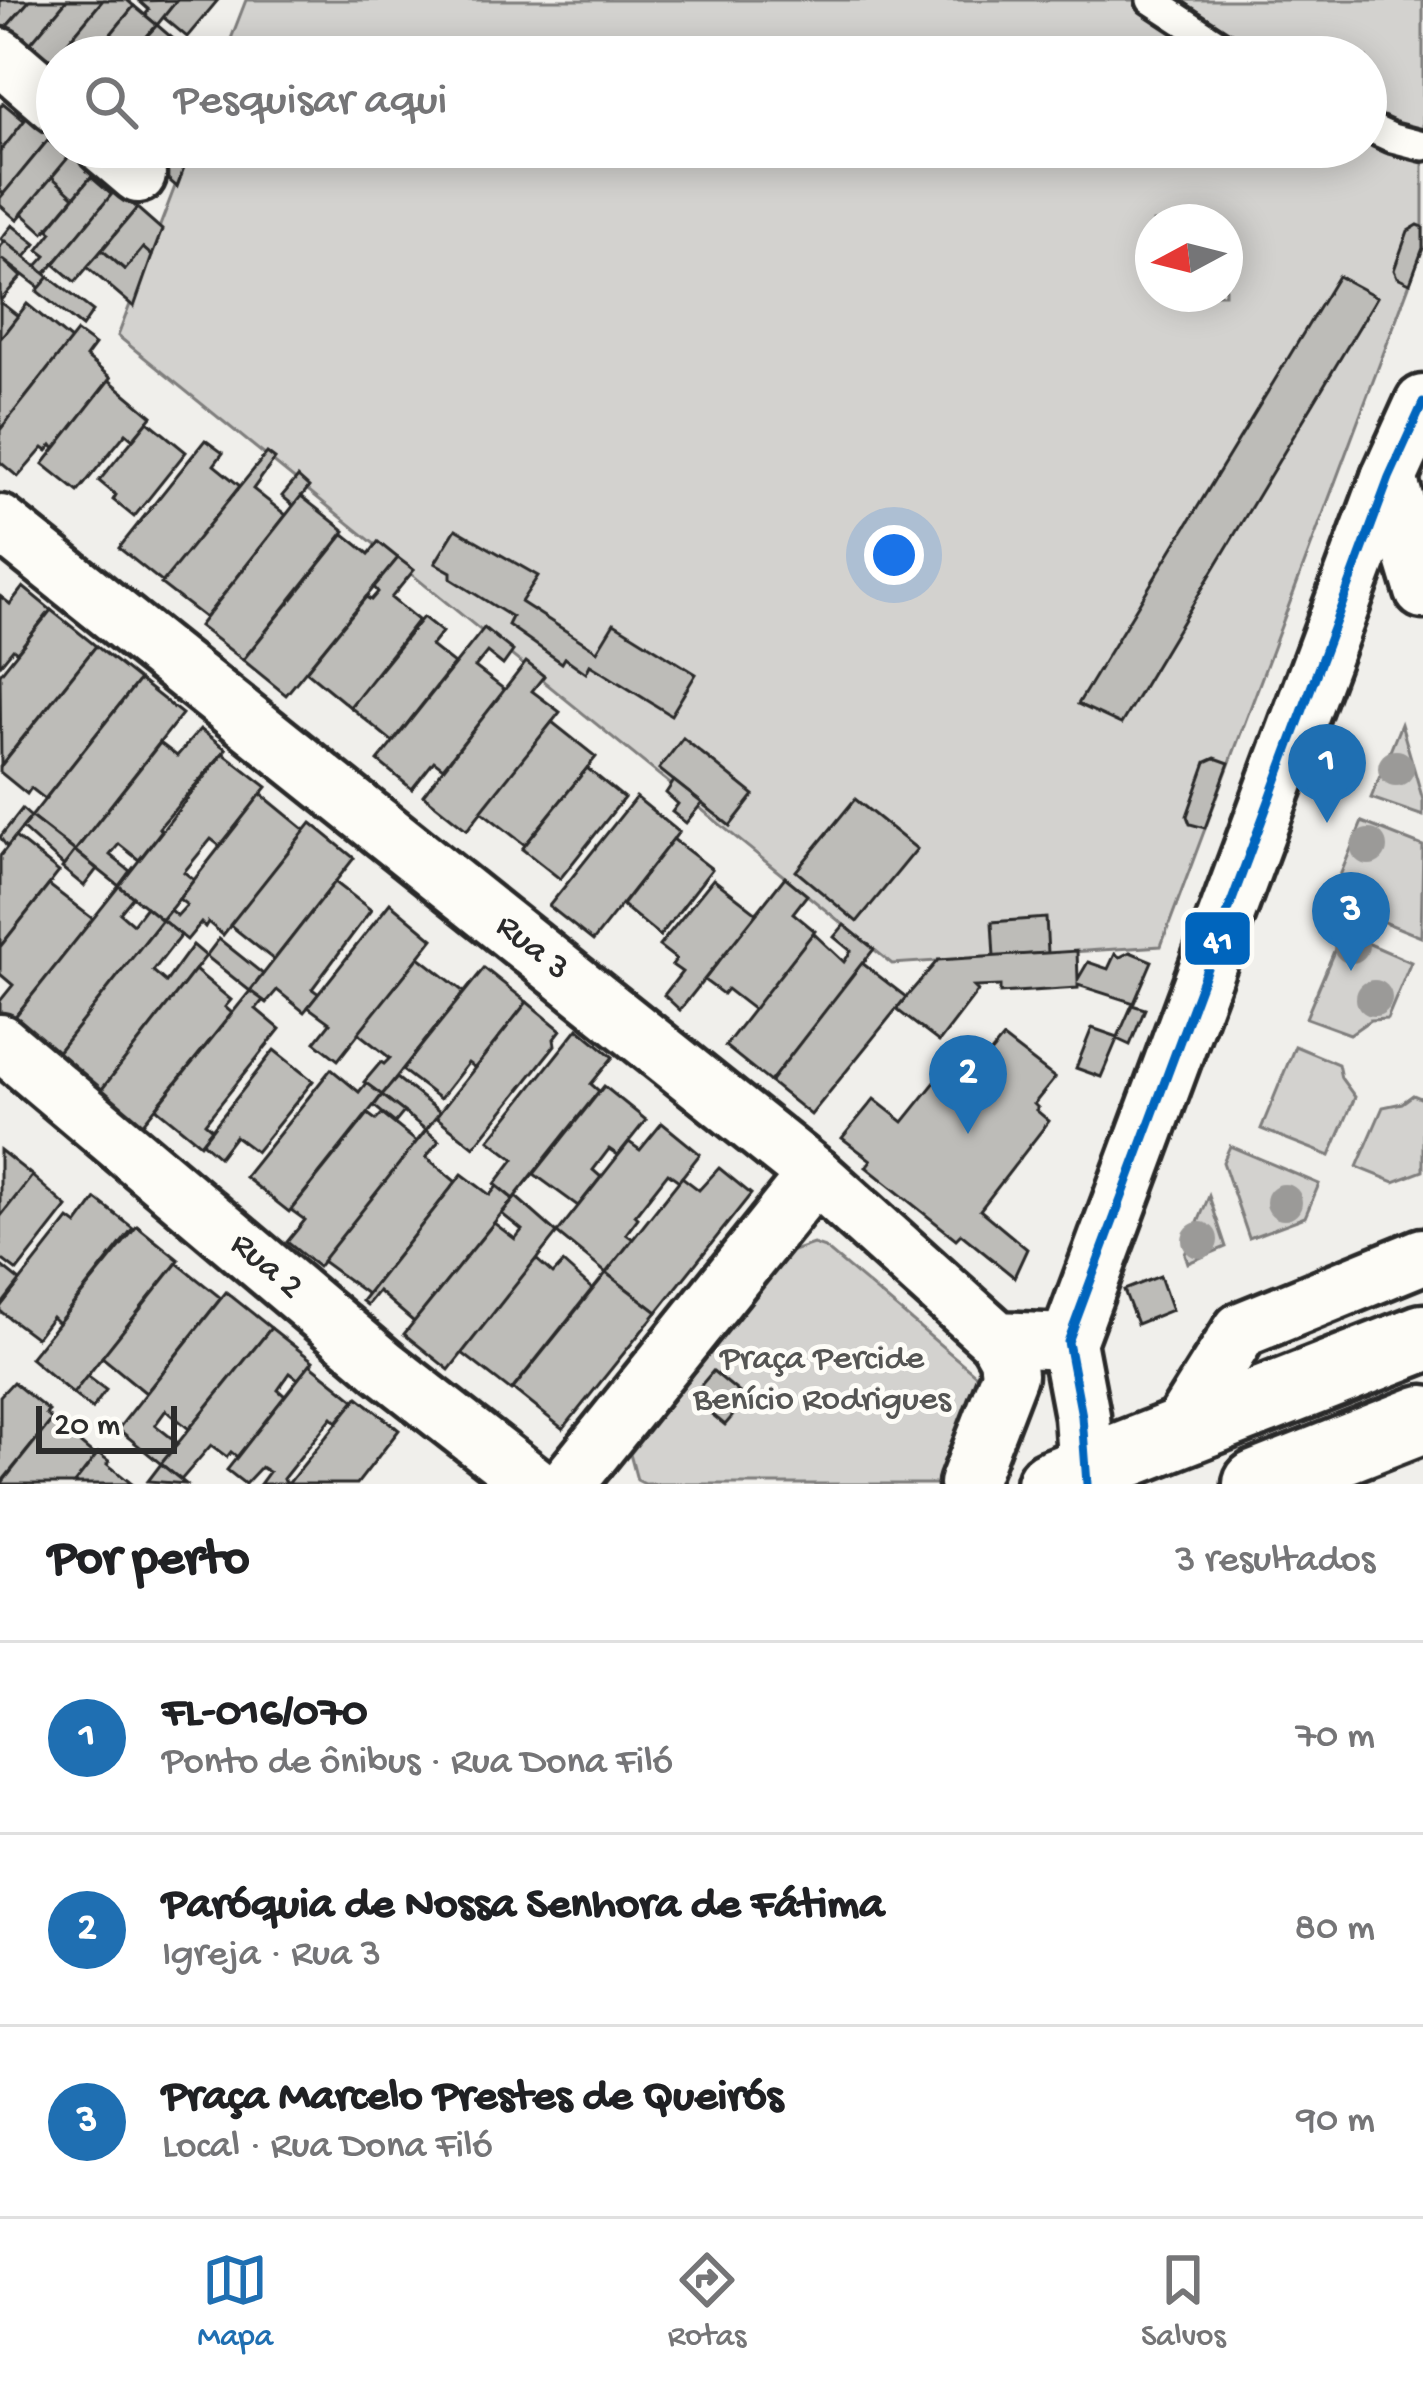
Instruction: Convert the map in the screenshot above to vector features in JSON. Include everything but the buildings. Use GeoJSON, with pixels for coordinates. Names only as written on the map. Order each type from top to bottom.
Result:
{"type":"FeatureCollection","features":[{"type":"Feature","properties":{"kind":"main road"},"geometry":{"type":"LineString","coordinates":[[1075,1479],[1423,1338]]}},
{"type":"Feature","properties":{"kind":"main road"},"geometry":{"type":"LineString","coordinates":[[1257,1484],[1423,1419]]}},
{"type":"Feature","properties":{"kind":"street"},"geometry":{"type":"LineString","coordinates":[[0,56],[36,87]]}},
{"type":"Feature","properties":{"kind":"street"},"geometry":{"type":"LineString","coordinates":[[1075,1479],[1078,1382],[1068,1342],[1389,478],[1423,403]]}},
{"type":"Feature","properties":{"kind":"street"},"geometry":{"type":"LineString","coordinates":[[1389,478],[1423,591]]}},
{"type":"Feature","properties":{"kind":"street","name":"Rua 3"},"geometry":{"type":"LineString","coordinates":[[0,523],[815,1175],[998,1339]]}},
{"type":"Feature","properties":{"kind":"street","name":"Rua 2"},"geometry":{"type":"LineString","coordinates":[[0,1042],[384,1367],[534,1484]]}},
{"type":"Feature","properties":{"kind":"street"},"geometry":{"type":"LineString","coordinates":[[567,1484],[815,1175]]}},
{"type":"Feature","properties":{"kind":"street"},"geometry":{"type":"LineString","coordinates":[[998,1339],[1014,1332],[1030,1316],[1104,1202],[1126,1180]]}},
{"type":"Feature","properties":{"kind":"street"},"geometry":{"type":"LineString","coordinates":[[1176,1435],[1241,1330],[1423,1256]]}},
{"type":"Feature","properties":{"kind":"street"},"geometry":{"type":"LineString","coordinates":[[998,1339],[1068,1342]]}},
{"type":"Feature","properties":{"kind":"street"},"geometry":{"type":"LineString","coordinates":[[967,1484],[1009,1375],[998,1339]]}},
{"type":"Feature","properties":{"kind":"lane"},"geometry":{"type":"LineString","coordinates":[[1151,0],[1206,36]]}},
{"type":"Feature","properties":{"kind":"lane"},"geometry":{"type":"LineString","coordinates":[[1387,136],[1423,146]]}},
{"type":"Feature","properties":{"kind":"green space"},"geometry":{"type":"Polygon","coordinates":[[[246,0],[1423,0],[1423,248],[1161,946],[892,964],[118,336],[182,168],[1387,168],[1387,36],[232,36],[246,0]]]}},
{"type":"Feature","properties":{"kind":"green space"},"geometry":{"type":"Polygon","coordinates":[[[1401,724],[1423,800],[1423,816],[1371,798],[1401,724]]]}},
{"type":"Feature","properties":{"kind":"green space"},"geometry":{"type":"Polygon","coordinates":[[[1362,822],[1423,846],[1421,937],[1330,900],[1362,822]]]}},
{"type":"Feature","properties":{"kind":"green space"},"geometry":{"type":"Polygon","coordinates":[[[1342,932],[1411,962],[1387,1019],[1370,1020],[1350,1034],[1306,1018],[1342,932]]]}},
{"type":"Feature","properties":{"kind":"green space"},"geometry":{"type":"Polygon","coordinates":[[[1295,1046],[1338,1064],[1341,1078],[1355,1097],[1330,1156],[1261,1129],[1295,1046]]]}},
{"type":"Feature","properties":{"kind":"green space"},"geometry":{"type":"Polygon","coordinates":[[[1413,1095],[1423,1099],[1423,1171],[1394,1182],[1357,1167],[1383,1107],[1413,1095]]]}},
{"type":"Feature","properties":{"kind":"green space"},"geometry":{"type":"Polygon","coordinates":[[[1230,1146],[1319,1184],[1305,1217],[1249,1238],[1223,1162],[1230,1146]]]}},
{"type":"Feature","properties":{"kind":"green space"},"geometry":{"type":"Polygon","coordinates":[[[1209,1196],[1226,1247],[1188,1263],[1185,1254],[1209,1196]]]}},
{"type":"Feature","properties":{"kind":"green space","name":"Praça Percide Benício Rodrigues"},"geometry":{"type":"Polygon","coordinates":[[[813,1244],[825,1248],[981,1379],[978,1398],[938,1484],[645,1484],[637,1480],[630,1454],[790,1252],[813,1244]]]}},
{"type":"Feature","properties":{"kind":"transit line","name":"41"},"geometry":{"type":"LineString","coordinates":[[1087,1484],[1082,1416],[1068,1342],[1389,478],[1423,403]]}},
{"type":"Feature","properties":{"kind":"place","name":"FL-016/070"},"geometry":{"type":"Point","coordinates":[1327,823]}},
{"type":"Feature","properties":{"kind":"place","name":"Praça Marcelo Prestes de Queirós"},"geometry":{"type":"Point","coordinates":[1351,971]}},
{"type":"Feature","properties":{"kind":"place","name":"Paróquia de Nossa Senhora de Fátima"},"geometry":{"type":"Point","coordinates":[968,1134]}}]}
